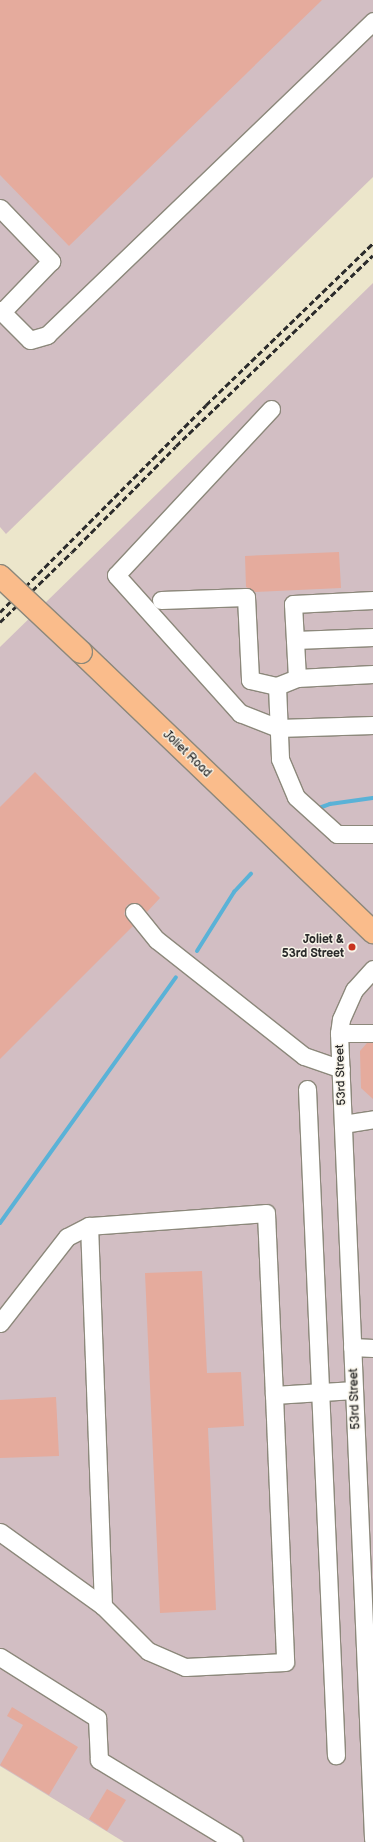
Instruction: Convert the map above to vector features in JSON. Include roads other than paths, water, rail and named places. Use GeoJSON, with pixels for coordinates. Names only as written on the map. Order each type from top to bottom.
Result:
{"type":"FeatureCollection","features":[{"type":"Feature","properties":{"kind":"main road","name":"Joliet Road"},"geometry":{"type":"LineString","coordinates":[[0,576],[373,932]]}},
{"type":"Feature","properties":{"kind":"street"},"geometry":{"type":"LineString","coordinates":[[0,208],[51,261],[1,311],[30,340],[47,335],[373,22]]}},
{"type":"Feature","properties":{"kind":"street"},"geometry":{"type":"LineString","coordinates":[[271,409],[116,575],[240,713],[278,728],[373,724]]}},
{"type":"Feature","properties":{"kind":"street"},"geometry":{"type":"LineString","coordinates":[[161,600],[246,597],[250,680],[277,686],[297,678],[373,674]]}},
{"type":"Feature","properties":{"kind":"street"},"geometry":{"type":"LineString","coordinates":[[297,678],[292,604],[373,600]]}},
{"type":"Feature","properties":{"kind":"street"},"geometry":{"type":"LineString","coordinates":[[295,640],[373,637]]}},
{"type":"Feature","properties":{"kind":"street"},"geometry":{"type":"LineString","coordinates":[[277,686],[280,759],[296,797],[337,834],[373,834]]}},
{"type":"Feature","properties":{"kind":"street"},"geometry":{"type":"LineString","coordinates":[[134,912],[157,940],[304,1056],[341,1069]]}},
{"type":"Feature","properties":{"kind":"street","name":"53rd Street"},"geometry":{"type":"LineString","coordinates":[[373,968],[354,990],[341,1019],[339,1033],[354,1390],[370,1687],[373,1839]]}},
{"type":"Feature","properties":{"kind":"street"},"geometry":{"type":"LineString","coordinates":[[339,1033],[373,1033]]}},
{"type":"Feature","properties":{"kind":"street"},"geometry":{"type":"LineString","coordinates":[[306,1089],[321,1392],[336,1755]]}},
{"type":"Feature","properties":{"kind":"street"},"geometry":{"type":"LineString","coordinates":[[343,1124],[373,1118]]}},
{"type":"Feature","properties":{"kind":"street"},"geometry":{"type":"LineString","coordinates":[[0,1323],[67,1237],[89,1226],[266,1213],[285,1662],[185,1667],[148,1651],[103,1606],[0,1532]]}},
{"type":"Feature","properties":{"kind":"street"},"geometry":{"type":"LineString","coordinates":[[89,1226],[103,1606]]}},
{"type":"Feature","properties":{"kind":"street"},"geometry":{"type":"LineString","coordinates":[[352,1347],[373,1348]]}},
{"type":"Feature","properties":{"kind":"street"},"geometry":{"type":"LineString","coordinates":[[274,1395],[354,1390]]}},
{"type":"Feature","properties":{"kind":"street"},"geometry":{"type":"LineString","coordinates":[[0,1657],[97,1718],[99,1760],[234,1842]]}},
{"type":"Feature","properties":{"kind":"waterway"},"geometry":{"type":"LineString","coordinates":[[319,808],[330,804],[373,798]]}},
{"type":"Feature","properties":{"kind":"waterway"},"geometry":{"type":"LineString","coordinates":[[197,951],[234,892],[251,874]]}},
{"type":"Feature","properties":{"kind":"waterway"},"geometry":{"type":"LineString","coordinates":[[0,1223],[176,977]]}},
{"type":"Feature","properties":{"kind":"railway"},"geometry":{"type":"LineString","coordinates":[[0,612],[206,405],[373,243]]}},
{"type":"Feature","properties":{"kind":"railway"},"geometry":{"type":"LineString","coordinates":[[0,622],[72,552],[176,446],[373,255]]}},
{"type":"Feature","properties":{"kind":"place","name":"Joliet & 53rd Street"},"geometry":{"type":"Point","coordinates":[352,947]}}]}
